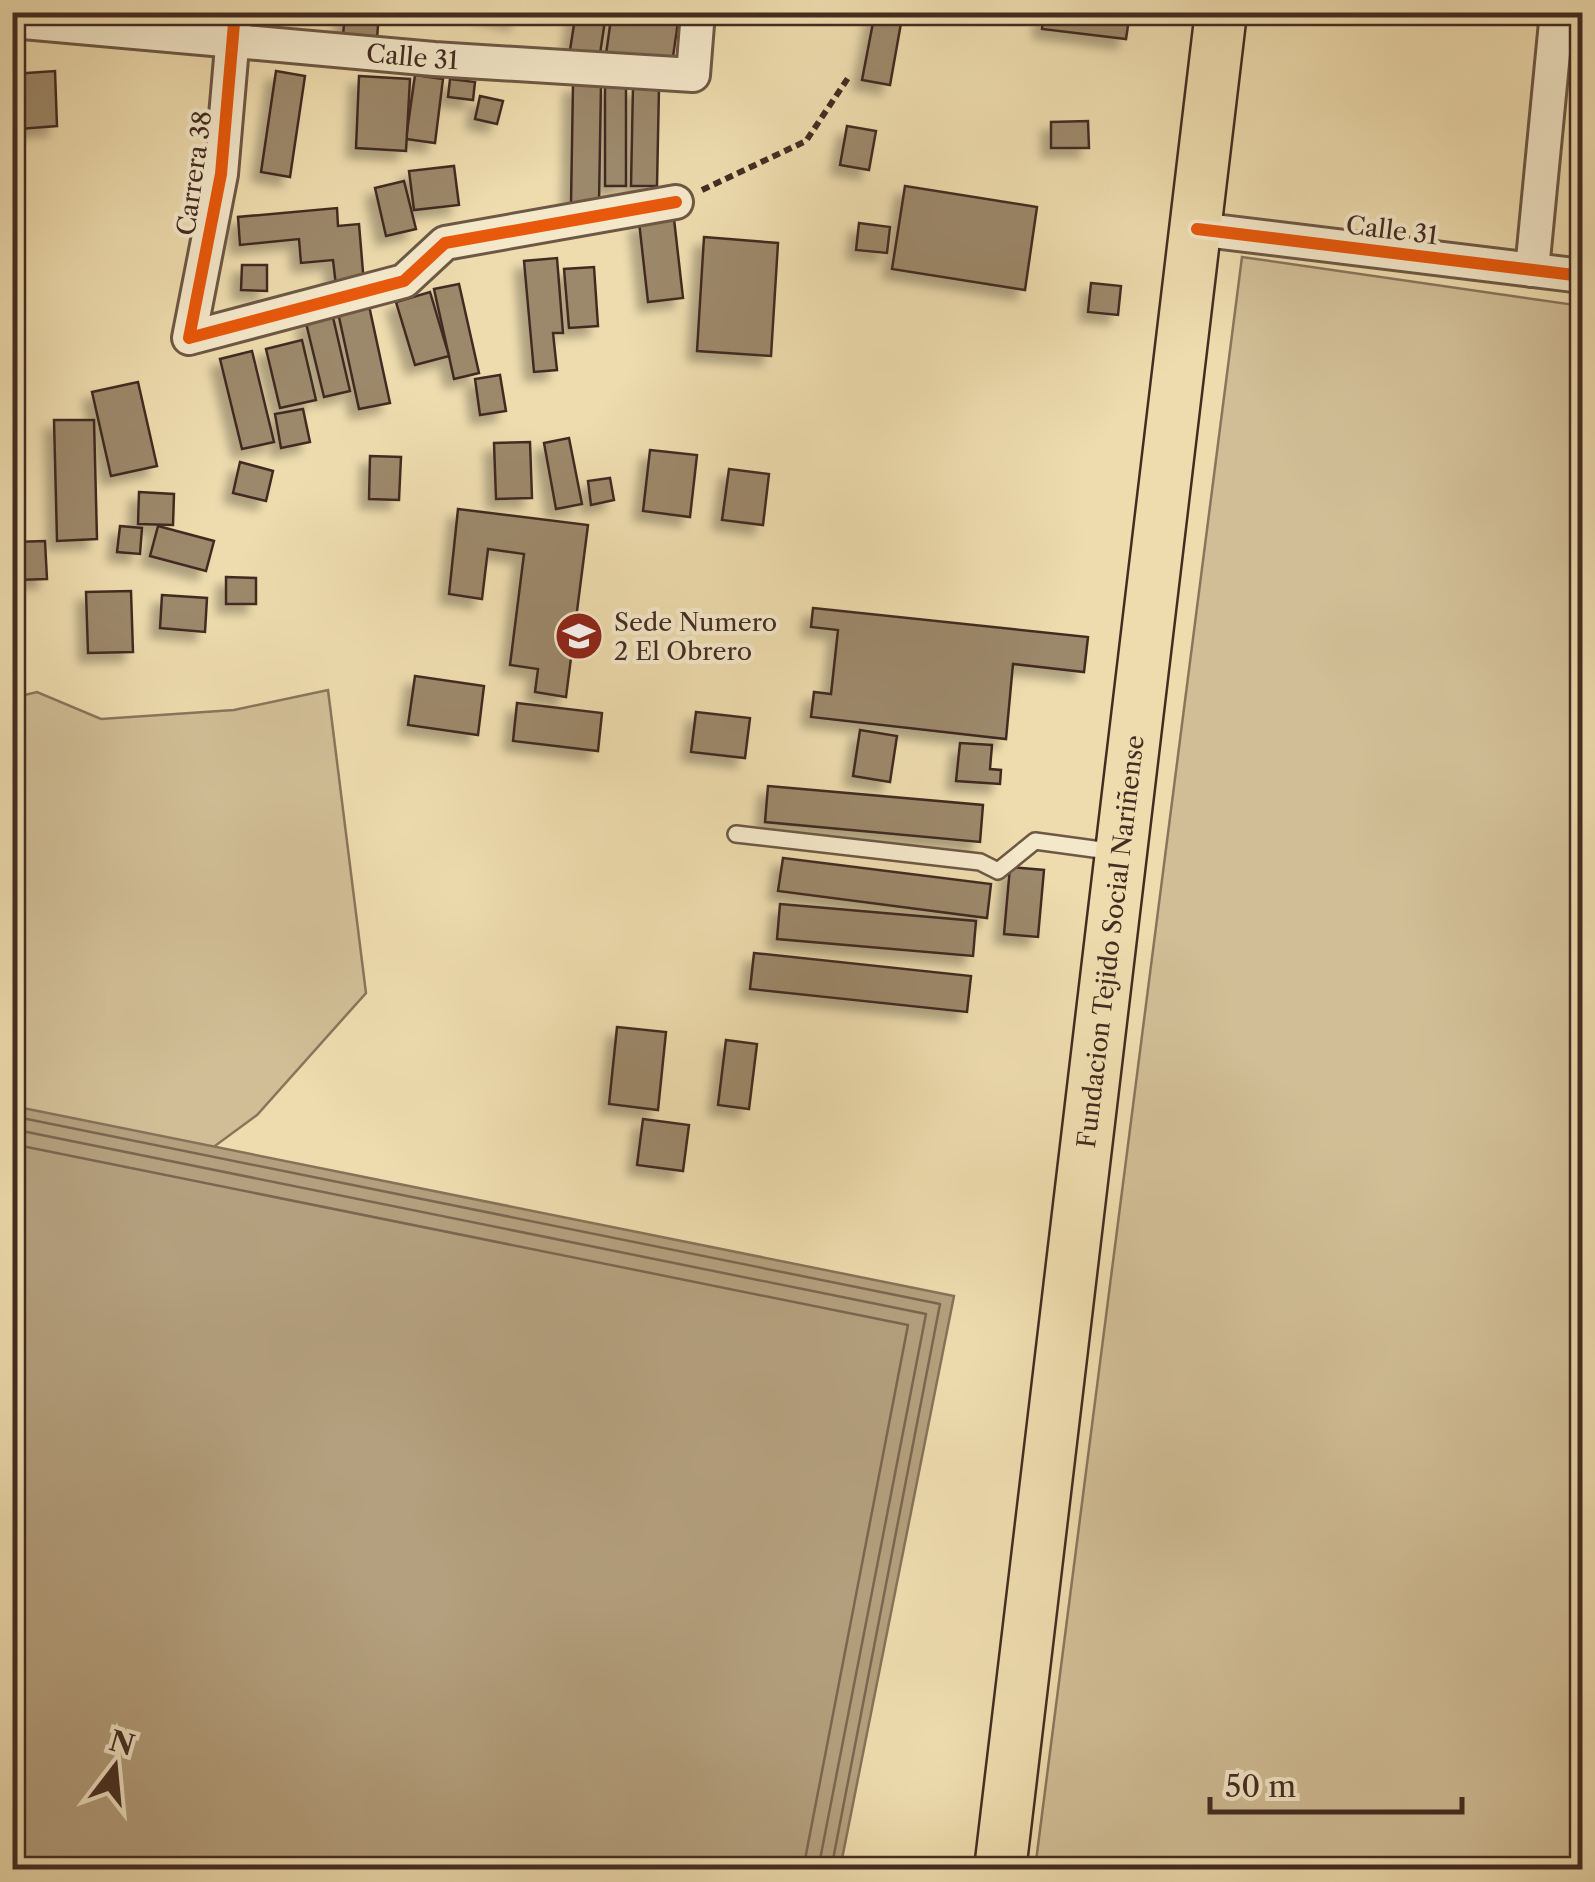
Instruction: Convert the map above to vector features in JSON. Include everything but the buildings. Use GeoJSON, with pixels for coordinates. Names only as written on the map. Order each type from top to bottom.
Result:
{"type":"FeatureCollection","features":[{"type":"Feature","properties":{"kind":"main road","name":"Fundacion Tejido Social Nariñense"},"geometry":{"type":"LineString","coordinates":[[1000,1870],[1124,854],[1221,12]]}},
{"type":"Feature","properties":{"kind":"street","name":"Calle 31"},"geometry":{"type":"LineString","coordinates":[[12,21],[233,25],[434,58],[693,75],[698,12]]}},
{"type":"Feature","properties":{"kind":"street"},"geometry":{"type":"LineString","coordinates":[[1532,270],[1558,12]]}},
{"type":"Feature","properties":{"kind":"street","name":"Carrera 38"},"geometry":{"type":"LineString","coordinates":[[233,25],[220,174],[189,338],[404,281],[446,243],[676,202]]}},
{"type":"Feature","properties":{"kind":"street","name":"Calle 31"},"geometry":{"type":"LineString","coordinates":[[1197,230],[1582,276]]}},
{"type":"Feature","properties":{"kind":"lane"},"geometry":{"type":"LineString","coordinates":[[736,834],[980,862],[998,871],[1035,841],[1124,854]]}},
{"type":"Feature","properties":{"kind":"path"},"geometry":{"type":"LineString","coordinates":[[676,202],[806,142],[850,75]]}},
{"type":"Feature","properties":{"kind":"shaded area"},"geometry":{"type":"Polygon","coordinates":[[[1242,257],[1582,306],[1582,1869],[1035,1869],[1242,257]]]}},
{"type":"Feature","properties":{"kind":"shaded area"},"geometry":{"type":"Polygon","coordinates":[[[328,690],[366,993],[257,1115],[185,1168],[13,1121],[12,698],[37,692],[101,719],[234,710],[328,690]]]}},
{"type":"Feature","properties":{"kind":"water"},"geometry":{"type":"Polygon","coordinates":[[[13,1106],[954,1296],[840,1869],[13,1869],[13,1106]]]}},
{"type":"Feature","properties":{"kind":"cycle path"},"geometry":{"type":"LineString","coordinates":[[235,12],[221,174],[189,338],[404,281],[445,243],[676,202]]}},
{"type":"Feature","properties":{"kind":"cycle path"},"geometry":{"type":"LineString","coordinates":[[1197,229],[1582,276]]}},
{"type":"Feature","properties":{"kind":"place","name":"Sede Numero 2 El Obrero"},"geometry":{"type":"Point","coordinates":[579,636]}}]}
